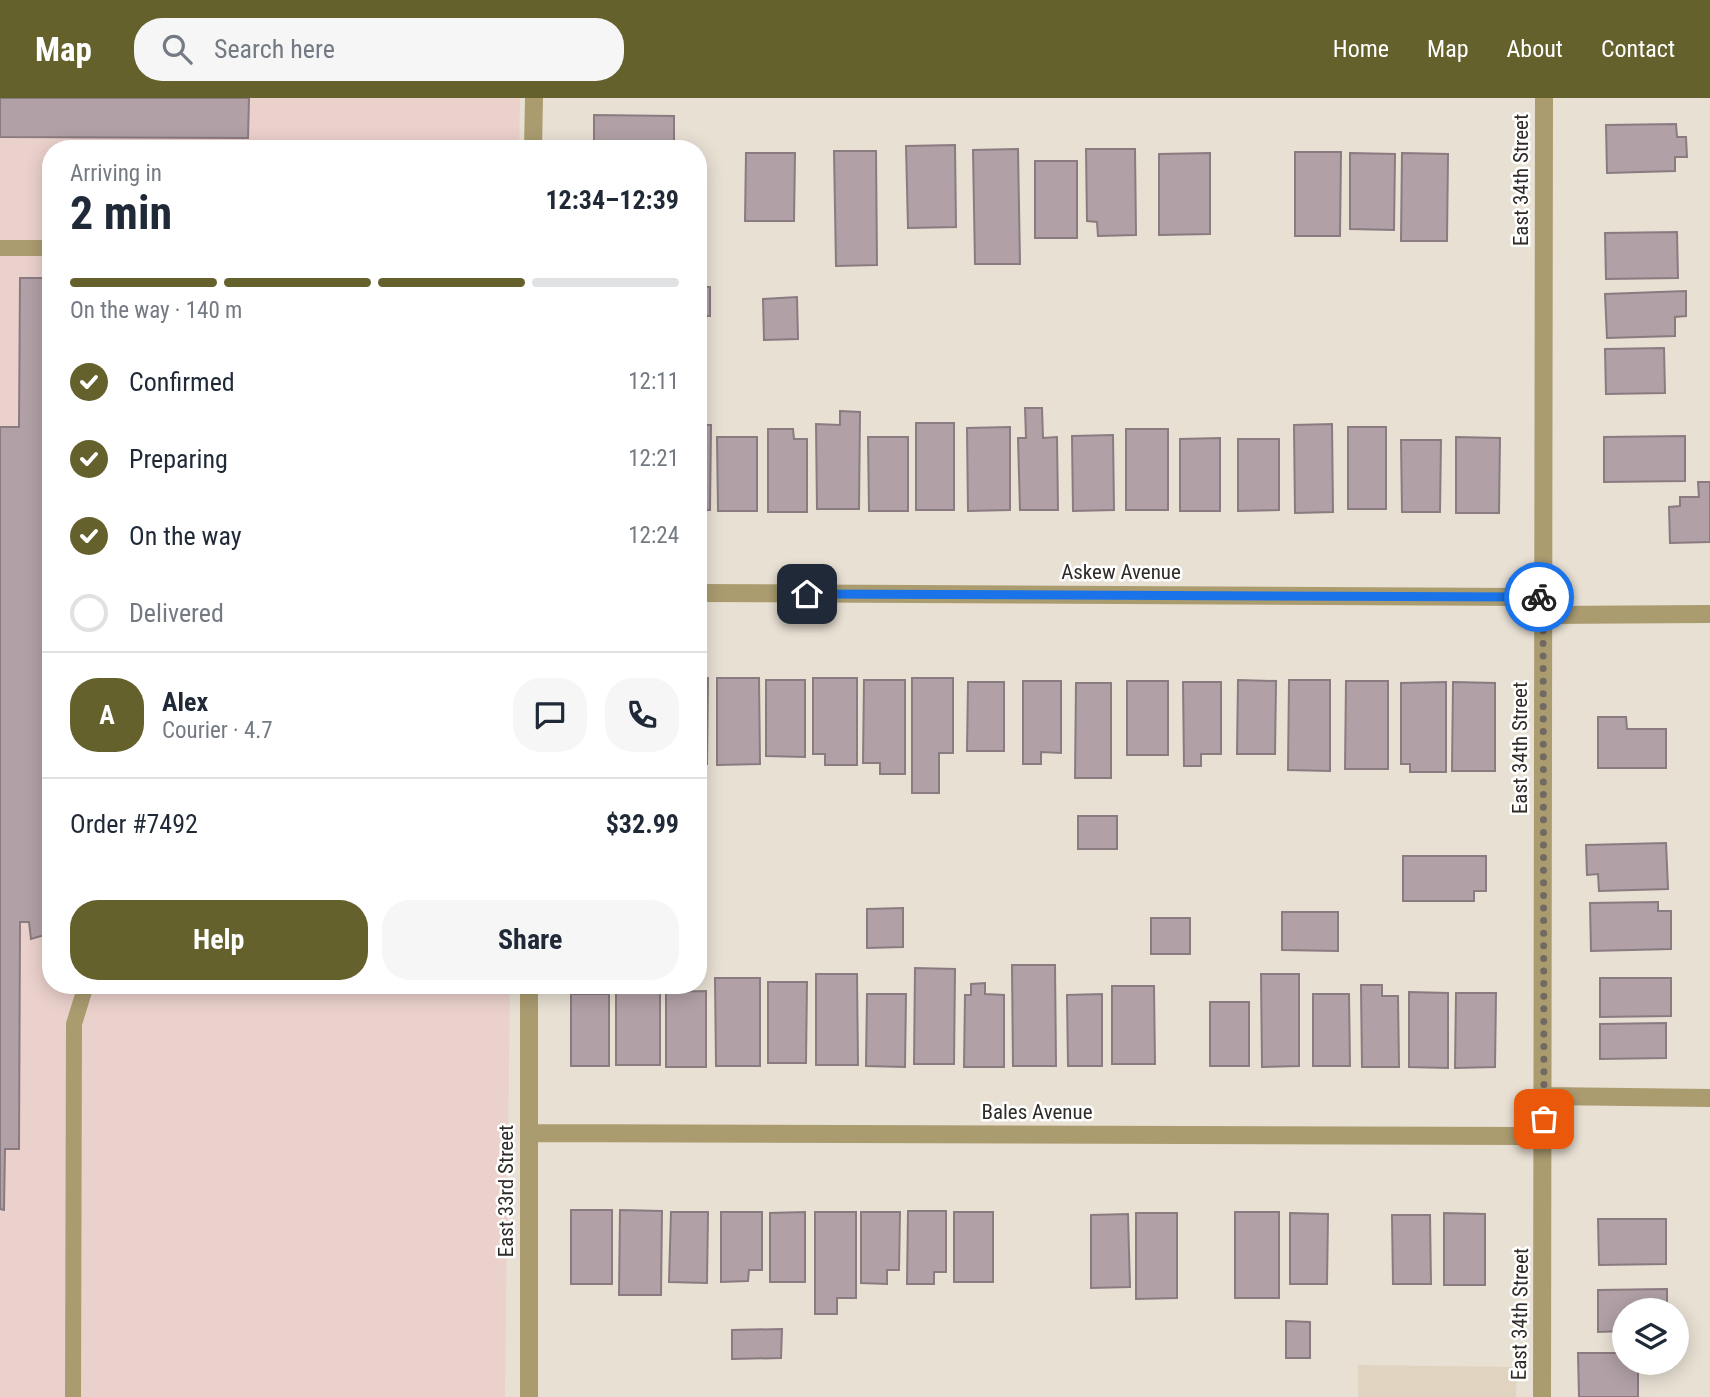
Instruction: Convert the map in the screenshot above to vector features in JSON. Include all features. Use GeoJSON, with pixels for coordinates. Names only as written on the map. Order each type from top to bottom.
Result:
{"type":"FeatureCollection","features":[{"type":"Feature","properties":{"kind":"street"},"geometry":{"type":"LineString","coordinates":[[533,140],[534,98]]}},
{"type":"Feature","properties":{"kind":"street","name":"East 34th Street"},"geometry":{"type":"LineString","coordinates":[[1542,1397],[1545,1136],[1545,98]]}},
{"type":"Feature","properties":{"kind":"street","name":"Askew Avenue"},"geometry":{"type":"LineString","coordinates":[[707,593],[1543,597]]}},
{"type":"Feature","properties":{"kind":"street"},"geometry":{"type":"LineString","coordinates":[[1543,615],[1710,614]]}},
{"type":"Feature","properties":{"kind":"street","name":"East 33rd Street"},"geometry":{"type":"LineString","coordinates":[[529,994],[529,1397]]}},
{"type":"Feature","properties":{"kind":"street"},"geometry":{"type":"LineString","coordinates":[[1544,1096],[1710,1098]]}},
{"type":"Feature","properties":{"kind":"street","name":"Bales Avenue"},"geometry":{"type":"LineString","coordinates":[[529,1133],[1545,1136]]}},
{"type":"Feature","properties":{"kind":"lane"},"geometry":{"type":"LineString","coordinates":[[0,248],[42,248]]}},
{"type":"Feature","properties":{"kind":"lane"},"geometry":{"type":"LineString","coordinates":[[73,1397],[75,1024],[83,994]]}},
{"type":"Feature","properties":{"kind":"shaded area"},"geometry":{"type":"Polygon","coordinates":[[[0,98],[520,98],[519,140],[42,140],[42,994],[510,994],[505,1397],[0,1397],[0,98]]]}},
{"type":"Feature","properties":{"kind":"shaded area"},"geometry":{"type":"Polygon","coordinates":[[[1358,1365],[1517,1367],[1516,1397],[1358,1397],[1358,1365]]]}},
{"type":"Feature","properties":{"kind":"building"},"geometry":{"type":"Polygon","coordinates":[[[0,98],[249,98],[248,138],[0,137],[0,98]]]}},
{"type":"Feature","properties":{"kind":"building"},"geometry":{"type":"Polygon","coordinates":[[[594,115],[674,116],[674,140],[594,140],[594,115]]]}},
{"type":"Feature","properties":{"kind":"building"},"geometry":{"type":"Polygon","coordinates":[[[1676,124],[1677,137],[1686,137],[1687,157],[1675,157],[1675,171],[1607,173],[1606,125],[1676,124]]]}},
{"type":"Feature","properties":{"kind":"building"},"geometry":{"type":"Polygon","coordinates":[[[955,145],[956,227],[908,228],[906,146],[955,145]]]}},
{"type":"Feature","properties":{"kind":"building"},"geometry":{"type":"Polygon","coordinates":[[[1018,149],[1020,264],[975,264],[973,150],[1018,149]]]}},
{"type":"Feature","properties":{"kind":"building"},"geometry":{"type":"Polygon","coordinates":[[[1086,149],[1135,149],[1136,235],[1098,236],[1097,222],[1087,221],[1086,149]]]}},
{"type":"Feature","properties":{"kind":"building"},"geometry":{"type":"Polygon","coordinates":[[[834,151],[876,151],[877,265],[836,266],[834,151]]]}},
{"type":"Feature","properties":{"kind":"building"},"geometry":{"type":"Polygon","coordinates":[[[1295,152],[1341,152],[1340,236],[1295,236],[1295,152]]]}},
{"type":"Feature","properties":{"kind":"building"},"geometry":{"type":"Polygon","coordinates":[[[746,153],[795,153],[794,221],[745,221],[746,153]]]}},
{"type":"Feature","properties":{"kind":"building"},"geometry":{"type":"Polygon","coordinates":[[[1210,153],[1210,234],[1159,235],[1159,154],[1210,153]]]}},
{"type":"Feature","properties":{"kind":"building"},"geometry":{"type":"Polygon","coordinates":[[[1350,153],[1395,154],[1394,230],[1350,229],[1350,153]]]}},
{"type":"Feature","properties":{"kind":"building"},"geometry":{"type":"Polygon","coordinates":[[[1402,153],[1448,154],[1447,241],[1401,241],[1402,153]]]}},
{"type":"Feature","properties":{"kind":"building"},"geometry":{"type":"Polygon","coordinates":[[[1035,161],[1077,161],[1077,238],[1035,238],[1035,161]]]}},
{"type":"Feature","properties":{"kind":"building"},"geometry":{"type":"Polygon","coordinates":[[[1677,232],[1678,278],[1606,279],[1605,233],[1677,232]]]}},
{"type":"Feature","properties":{"kind":"building"},"geometry":{"type":"Polygon","coordinates":[[[20,278],[42,278],[42,936],[31,939],[29,922],[20,922],[19,1149],[5,1149],[4,1210],[0,1209],[0,427],[19,427],[20,278]]]}},
{"type":"Feature","properties":{"kind":"building"},"geometry":{"type":"Polygon","coordinates":[[[707,287],[710,287],[710,316],[707,316],[707,287]]]}},
{"type":"Feature","properties":{"kind":"building"},"geometry":{"type":"Polygon","coordinates":[[[1686,291],[1686,316],[1675,317],[1675,336],[1607,338],[1605,294],[1686,291]]]}},
{"type":"Feature","properties":{"kind":"building"},"geometry":{"type":"Polygon","coordinates":[[[797,297],[798,339],[764,340],[763,299],[797,297]]]}},
{"type":"Feature","properties":{"kind":"building"},"geometry":{"type":"Polygon","coordinates":[[[1664,348],[1665,393],[1606,394],[1605,349],[1664,348]]]}},
{"type":"Feature","properties":{"kind":"building"},"geometry":{"type":"Polygon","coordinates":[[[1025,408],[1042,408],[1043,438],[1057,437],[1058,510],[1020,510],[1018,438],[1026,438],[1025,408]]]}},
{"type":"Feature","properties":{"kind":"building"},"geometry":{"type":"Polygon","coordinates":[[[840,411],[860,412],[859,509],[817,509],[816,424],[840,425],[840,411]]]}},
{"type":"Feature","properties":{"kind":"building"},"geometry":{"type":"Polygon","coordinates":[[[916,423],[954,423],[954,510],[916,510],[916,423]]]}},
{"type":"Feature","properties":{"kind":"building"},"geometry":{"type":"Polygon","coordinates":[[[1332,424],[1333,512],[1295,513],[1294,425],[1332,424]]]}},
{"type":"Feature","properties":{"kind":"building"},"geometry":{"type":"Polygon","coordinates":[[[707,425],[711,425],[710,510],[707,510],[707,425]]]}},
{"type":"Feature","properties":{"kind":"building"},"geometry":{"type":"Polygon","coordinates":[[[1010,427],[1010,510],[968,511],[967,428],[1010,427]]]}},
{"type":"Feature","properties":{"kind":"building"},"geometry":{"type":"Polygon","coordinates":[[[1348,427],[1386,427],[1386,509],[1348,509],[1348,427]]]}},
{"type":"Feature","properties":{"kind":"building"},"geometry":{"type":"Polygon","coordinates":[[[768,429],[793,429],[794,439],[807,439],[807,512],[768,512],[768,429]]]}},
{"type":"Feature","properties":{"kind":"building"},"geometry":{"type":"Polygon","coordinates":[[[1126,429],[1168,429],[1168,510],[1126,510],[1126,429]]]}},
{"type":"Feature","properties":{"kind":"building"},"geometry":{"type":"Polygon","coordinates":[[[1113,435],[1114,510],[1073,511],[1072,436],[1113,435]]]}},
{"type":"Feature","properties":{"kind":"building"},"geometry":{"type":"Polygon","coordinates":[[[1685,436],[1685,481],[1604,482],[1604,437],[1685,436]]]}},
{"type":"Feature","properties":{"kind":"building"},"geometry":{"type":"Polygon","coordinates":[[[717,437],[757,437],[757,511],[718,511],[717,437]]]}},
{"type":"Feature","properties":{"kind":"building"},"geometry":{"type":"Polygon","coordinates":[[[868,437],[908,437],[908,511],[869,511],[868,437]]]}},
{"type":"Feature","properties":{"kind":"building"},"geometry":{"type":"Polygon","coordinates":[[[1456,437],[1500,438],[1499,513],[1456,513],[1456,437]]]}},
{"type":"Feature","properties":{"kind":"building"},"geometry":{"type":"Polygon","coordinates":[[[1220,438],[1220,511],[1180,511],[1180,439],[1220,438]]]}},
{"type":"Feature","properties":{"kind":"building"},"geometry":{"type":"Polygon","coordinates":[[[1238,439],[1279,439],[1279,510],[1238,511],[1238,439]]]}},
{"type":"Feature","properties":{"kind":"building"},"geometry":{"type":"Polygon","coordinates":[[[1401,440],[1441,440],[1440,512],[1402,512],[1401,440]]]}},
{"type":"Feature","properties":{"kind":"building"},"geometry":{"type":"Polygon","coordinates":[[[1698,482],[1710,482],[1710,542],[1670,543],[1669,507],[1680,506],[1680,497],[1699,497],[1698,482]]]}},
{"type":"Feature","properties":{"kind":"building"},"geometry":{"type":"Polygon","coordinates":[[[707,678],[708,678],[707,764],[707,678]]]}},
{"type":"Feature","properties":{"kind":"building"},"geometry":{"type":"Polygon","coordinates":[[[717,678],[759,678],[760,764],[717,765],[717,678]]]}},
{"type":"Feature","properties":{"kind":"building"},"geometry":{"type":"Polygon","coordinates":[[[813,678],[857,678],[857,765],[825,765],[825,754],[813,754],[813,678]]]}},
{"type":"Feature","properties":{"kind":"building"},"geometry":{"type":"Polygon","coordinates":[[[912,678],[953,678],[953,753],[939,753],[939,793],[912,793],[912,678]]]}},
{"type":"Feature","properties":{"kind":"building"},"geometry":{"type":"Polygon","coordinates":[[[766,680],[805,680],[805,757],[766,756],[766,680]]]}},
{"type":"Feature","properties":{"kind":"building"},"geometry":{"type":"Polygon","coordinates":[[[864,680],[905,680],[905,774],[880,774],[880,763],[863,763],[864,680]]]}},
{"type":"Feature","properties":{"kind":"building"},"geometry":{"type":"Polygon","coordinates":[[[1238,680],[1276,681],[1275,754],[1237,754],[1238,680]]]}},
{"type":"Feature","properties":{"kind":"building"},"geometry":{"type":"Polygon","coordinates":[[[1289,680],[1330,680],[1330,771],[1288,770],[1289,680]]]}},
{"type":"Feature","properties":{"kind":"building"},"geometry":{"type":"Polygon","coordinates":[[[1023,681],[1061,681],[1061,753],[1041,752],[1041,764],[1023,764],[1023,681]]]}},
{"type":"Feature","properties":{"kind":"building"},"geometry":{"type":"Polygon","coordinates":[[[1127,681],[1168,681],[1168,755],[1127,755],[1127,681]]]}},
{"type":"Feature","properties":{"kind":"building"},"geometry":{"type":"Polygon","coordinates":[[[1346,681],[1388,681],[1388,769],[1345,769],[1346,681]]]}},
{"type":"Feature","properties":{"kind":"building"},"geometry":{"type":"Polygon","coordinates":[[[968,682],[1004,682],[1004,751],[967,751],[968,682]]]}},
{"type":"Feature","properties":{"kind":"building"},"geometry":{"type":"Polygon","coordinates":[[[1183,682],[1221,682],[1221,754],[1201,754],[1201,766],[1184,766],[1183,682]]]}},
{"type":"Feature","properties":{"kind":"building"},"geometry":{"type":"Polygon","coordinates":[[[1446,682],[1446,772],[1410,772],[1410,764],[1401,764],[1401,683],[1446,682]]]}},
{"type":"Feature","properties":{"kind":"building"},"geometry":{"type":"Polygon","coordinates":[[[1453,682],[1495,683],[1495,771],[1452,771],[1453,682]]]}},
{"type":"Feature","properties":{"kind":"building"},"geometry":{"type":"Polygon","coordinates":[[[1076,683],[1111,683],[1111,778],[1075,778],[1076,683]]]}},
{"type":"Feature","properties":{"kind":"building"},"geometry":{"type":"Polygon","coordinates":[[[1598,717],[1626,717],[1627,729],[1666,729],[1666,768],[1598,768],[1598,717]]]}},
{"type":"Feature","properties":{"kind":"building"},"geometry":{"type":"Polygon","coordinates":[[[1078,816],[1117,816],[1117,849],[1078,849],[1078,816]]]}},
{"type":"Feature","properties":{"kind":"building"},"geometry":{"type":"Polygon","coordinates":[[[1666,843],[1668,889],[1599,891],[1598,874],[1587,875],[1586,845],[1666,843]]]}},
{"type":"Feature","properties":{"kind":"building"},"geometry":{"type":"Polygon","coordinates":[[[1403,856],[1486,856],[1486,891],[1474,891],[1474,901],[1403,901],[1403,856]]]}},
{"type":"Feature","properties":{"kind":"building"},"geometry":{"type":"Polygon","coordinates":[[[1658,902],[1658,911],[1671,911],[1671,949],[1591,951],[1590,903],[1658,902]]]}},
{"type":"Feature","properties":{"kind":"building"},"geometry":{"type":"Polygon","coordinates":[[[903,908],[903,947],[867,948],[867,909],[903,908]]]}},
{"type":"Feature","properties":{"kind":"building"},"geometry":{"type":"Polygon","coordinates":[[[1282,912],[1338,912],[1338,951],[1282,950],[1282,912]]]}},
{"type":"Feature","properties":{"kind":"building"},"geometry":{"type":"Polygon","coordinates":[[[1151,918],[1190,918],[1190,954],[1151,954],[1151,918]]]}},
{"type":"Feature","properties":{"kind":"building"},"geometry":{"type":"Polygon","coordinates":[[[1012,965],[1055,965],[1056,1066],[1013,1066],[1012,965]]]}},
{"type":"Feature","properties":{"kind":"building"},"geometry":{"type":"Polygon","coordinates":[[[915,968],[955,969],[954,1064],[914,1064],[915,968]]]}},
{"type":"Feature","properties":{"kind":"building"},"geometry":{"type":"Polygon","coordinates":[[[816,974],[857,974],[858,1065],[816,1065],[816,974]]]}},
{"type":"Feature","properties":{"kind":"building"},"geometry":{"type":"Polygon","coordinates":[[[1261,974],[1299,974],[1299,1066],[1262,1067],[1261,974]]]}},
{"type":"Feature","properties":{"kind":"building"},"geometry":{"type":"Polygon","coordinates":[[[715,978],[760,978],[760,1066],[716,1066],[715,978]]]}},
{"type":"Feature","properties":{"kind":"building"},"geometry":{"type":"Polygon","coordinates":[[[1600,978],[1671,978],[1671,1016],[1600,1017],[1600,978]]]}},
{"type":"Feature","properties":{"kind":"building"},"geometry":{"type":"Polygon","coordinates":[[[768,982],[807,982],[806,1063],[768,1063],[768,982]]]}},
{"type":"Feature","properties":{"kind":"building"},"geometry":{"type":"Polygon","coordinates":[[[985,983],[985,994],[1004,995],[1004,1067],[964,1067],[965,995],[971,995],[971,984],[985,983]]]}},
{"type":"Feature","properties":{"kind":"building"},"geometry":{"type":"Polygon","coordinates":[[[1361,985],[1382,985],[1382,996],[1398,996],[1399,1067],[1362,1067],[1361,985]]]}},
{"type":"Feature","properties":{"kind":"building"},"geometry":{"type":"Polygon","coordinates":[[[1112,986],[1154,986],[1155,1064],[1112,1064],[1112,986]]]}},
{"type":"Feature","properties":{"kind":"building"},"geometry":{"type":"Polygon","coordinates":[[[1409,992],[1448,993],[1448,1068],[1409,1067],[1409,992]]]}},
{"type":"Feature","properties":{"kind":"building"},"geometry":{"type":"Polygon","coordinates":[[[1456,993],[1496,993],[1495,1067],[1455,1068],[1456,993]]]}},
{"type":"Feature","properties":{"kind":"building"},"geometry":{"type":"Polygon","coordinates":[[[571,994],[609,994],[609,1066],[571,1066],[571,994]]]}},
{"type":"Feature","properties":{"kind":"building"},"geometry":{"type":"Polygon","coordinates":[[[616,994],[660,994],[660,1065],[616,1065],[616,994]]]}},
{"type":"Feature","properties":{"kind":"building"},"geometry":{"type":"Polygon","coordinates":[[[666,994],[706,994],[706,1067],[666,1067],[666,994]]]}},
{"type":"Feature","properties":{"kind":"building"},"geometry":{"type":"Polygon","coordinates":[[[867,994],[906,994],[905,1067],[866,1066],[867,994]]]}},
{"type":"Feature","properties":{"kind":"building"},"geometry":{"type":"Polygon","coordinates":[[[1102,994],[1102,1066],[1068,1066],[1067,995],[1102,994]]]}},
{"type":"Feature","properties":{"kind":"building"},"geometry":{"type":"Polygon","coordinates":[[[1313,994],[1349,994],[1350,1066],[1313,1066],[1313,994]]]}},
{"type":"Feature","properties":{"kind":"building"},"geometry":{"type":"Polygon","coordinates":[[[1210,1002],[1249,1002],[1249,1066],[1210,1066],[1210,1002]]]}},
{"type":"Feature","properties":{"kind":"building"},"geometry":{"type":"Polygon","coordinates":[[[1666,1023],[1666,1058],[1600,1059],[1600,1024],[1666,1023]]]}},
{"type":"Feature","properties":{"kind":"building"},"geometry":{"type":"Polygon","coordinates":[[[571,1210],[612,1210],[612,1284],[571,1284],[571,1210]]]}},
{"type":"Feature","properties":{"kind":"building"},"geometry":{"type":"Polygon","coordinates":[[[620,1210],[662,1211],[661,1295],[619,1295],[620,1210]]]}},
{"type":"Feature","properties":{"kind":"building"},"geometry":{"type":"Polygon","coordinates":[[[908,1211],[946,1211],[946,1272],[934,1272],[934,1284],[907,1284],[908,1211]]]}},
{"type":"Feature","properties":{"kind":"building"},"geometry":{"type":"Polygon","coordinates":[[[671,1212],[708,1212],[707,1283],[669,1282],[671,1212]]]}},
{"type":"Feature","properties":{"kind":"building"},"geometry":{"type":"Polygon","coordinates":[[[721,1212],[762,1212],[762,1270],[749,1270],[748,1281],[721,1282],[721,1212]]]}},
{"type":"Feature","properties":{"kind":"building"},"geometry":{"type":"Polygon","coordinates":[[[805,1212],[805,1282],[770,1282],[770,1213],[805,1212]]]}},
{"type":"Feature","properties":{"kind":"building"},"geometry":{"type":"Polygon","coordinates":[[[815,1212],[856,1212],[856,1298],[837,1298],[837,1314],[815,1314],[815,1212]]]}},
{"type":"Feature","properties":{"kind":"building"},"geometry":{"type":"Polygon","coordinates":[[[861,1212],[900,1212],[899,1270],[887,1270],[887,1284],[861,1283],[861,1212]]]}},
{"type":"Feature","properties":{"kind":"building"},"geometry":{"type":"Polygon","coordinates":[[[954,1212],[993,1212],[993,1282],[954,1282],[954,1212]]]}},
{"type":"Feature","properties":{"kind":"building"},"geometry":{"type":"Polygon","coordinates":[[[1235,1212],[1279,1212],[1279,1298],[1235,1298],[1235,1212]]]}},
{"type":"Feature","properties":{"kind":"building"},"geometry":{"type":"Polygon","coordinates":[[[1136,1213],[1177,1213],[1177,1298],[1136,1299],[1136,1213]]]}},
{"type":"Feature","properties":{"kind":"building"},"geometry":{"type":"Polygon","coordinates":[[[1290,1213],[1328,1214],[1327,1284],[1290,1284],[1290,1213]]]}},
{"type":"Feature","properties":{"kind":"building"},"geometry":{"type":"Polygon","coordinates":[[[1444,1213],[1485,1214],[1485,1285],[1444,1285],[1444,1213]]]}},
{"type":"Feature","properties":{"kind":"building"},"geometry":{"type":"Polygon","coordinates":[[[1128,1214],[1130,1287],[1091,1288],[1091,1215],[1128,1214]]]}},
{"type":"Feature","properties":{"kind":"building"},"geometry":{"type":"Polygon","coordinates":[[[1392,1215],[1430,1215],[1431,1284],[1393,1284],[1392,1215]]]}},
{"type":"Feature","properties":{"kind":"building"},"geometry":{"type":"Polygon","coordinates":[[[1598,1219],[1666,1219],[1666,1264],[1599,1265],[1598,1219]]]}},
{"type":"Feature","properties":{"kind":"building"},"geometry":{"type":"Polygon","coordinates":[[[1667,1289],[1667,1298],[1612,1298],[1612,1331],[1598,1332],[1598,1290],[1667,1289]]]}},
{"type":"Feature","properties":{"kind":"building"},"geometry":{"type":"Polygon","coordinates":[[[1286,1321],[1310,1322],[1310,1358],[1286,1358],[1286,1321]]]}},
{"type":"Feature","properties":{"kind":"building"},"geometry":{"type":"Polygon","coordinates":[[[782,1329],[781,1358],[732,1359],[732,1330],[782,1329]]]}},
{"type":"Feature","properties":{"kind":"building"},"geometry":{"type":"Polygon","coordinates":[[[1578,1353],[1612,1353],[1612,1375],[1638,1375],[1638,1397],[1579,1397],[1578,1353]]]}},
{"type":"Feature","properties":{"kind":"way so far"},"geometry":{"type":"LineString","coordinates":[[1539,597],[1543,597],[1544,1119]]}},
{"type":"Feature","properties":{"kind":"route"},"geometry":{"type":"LineString","coordinates":[[807,594],[1539,597]]}}]}
